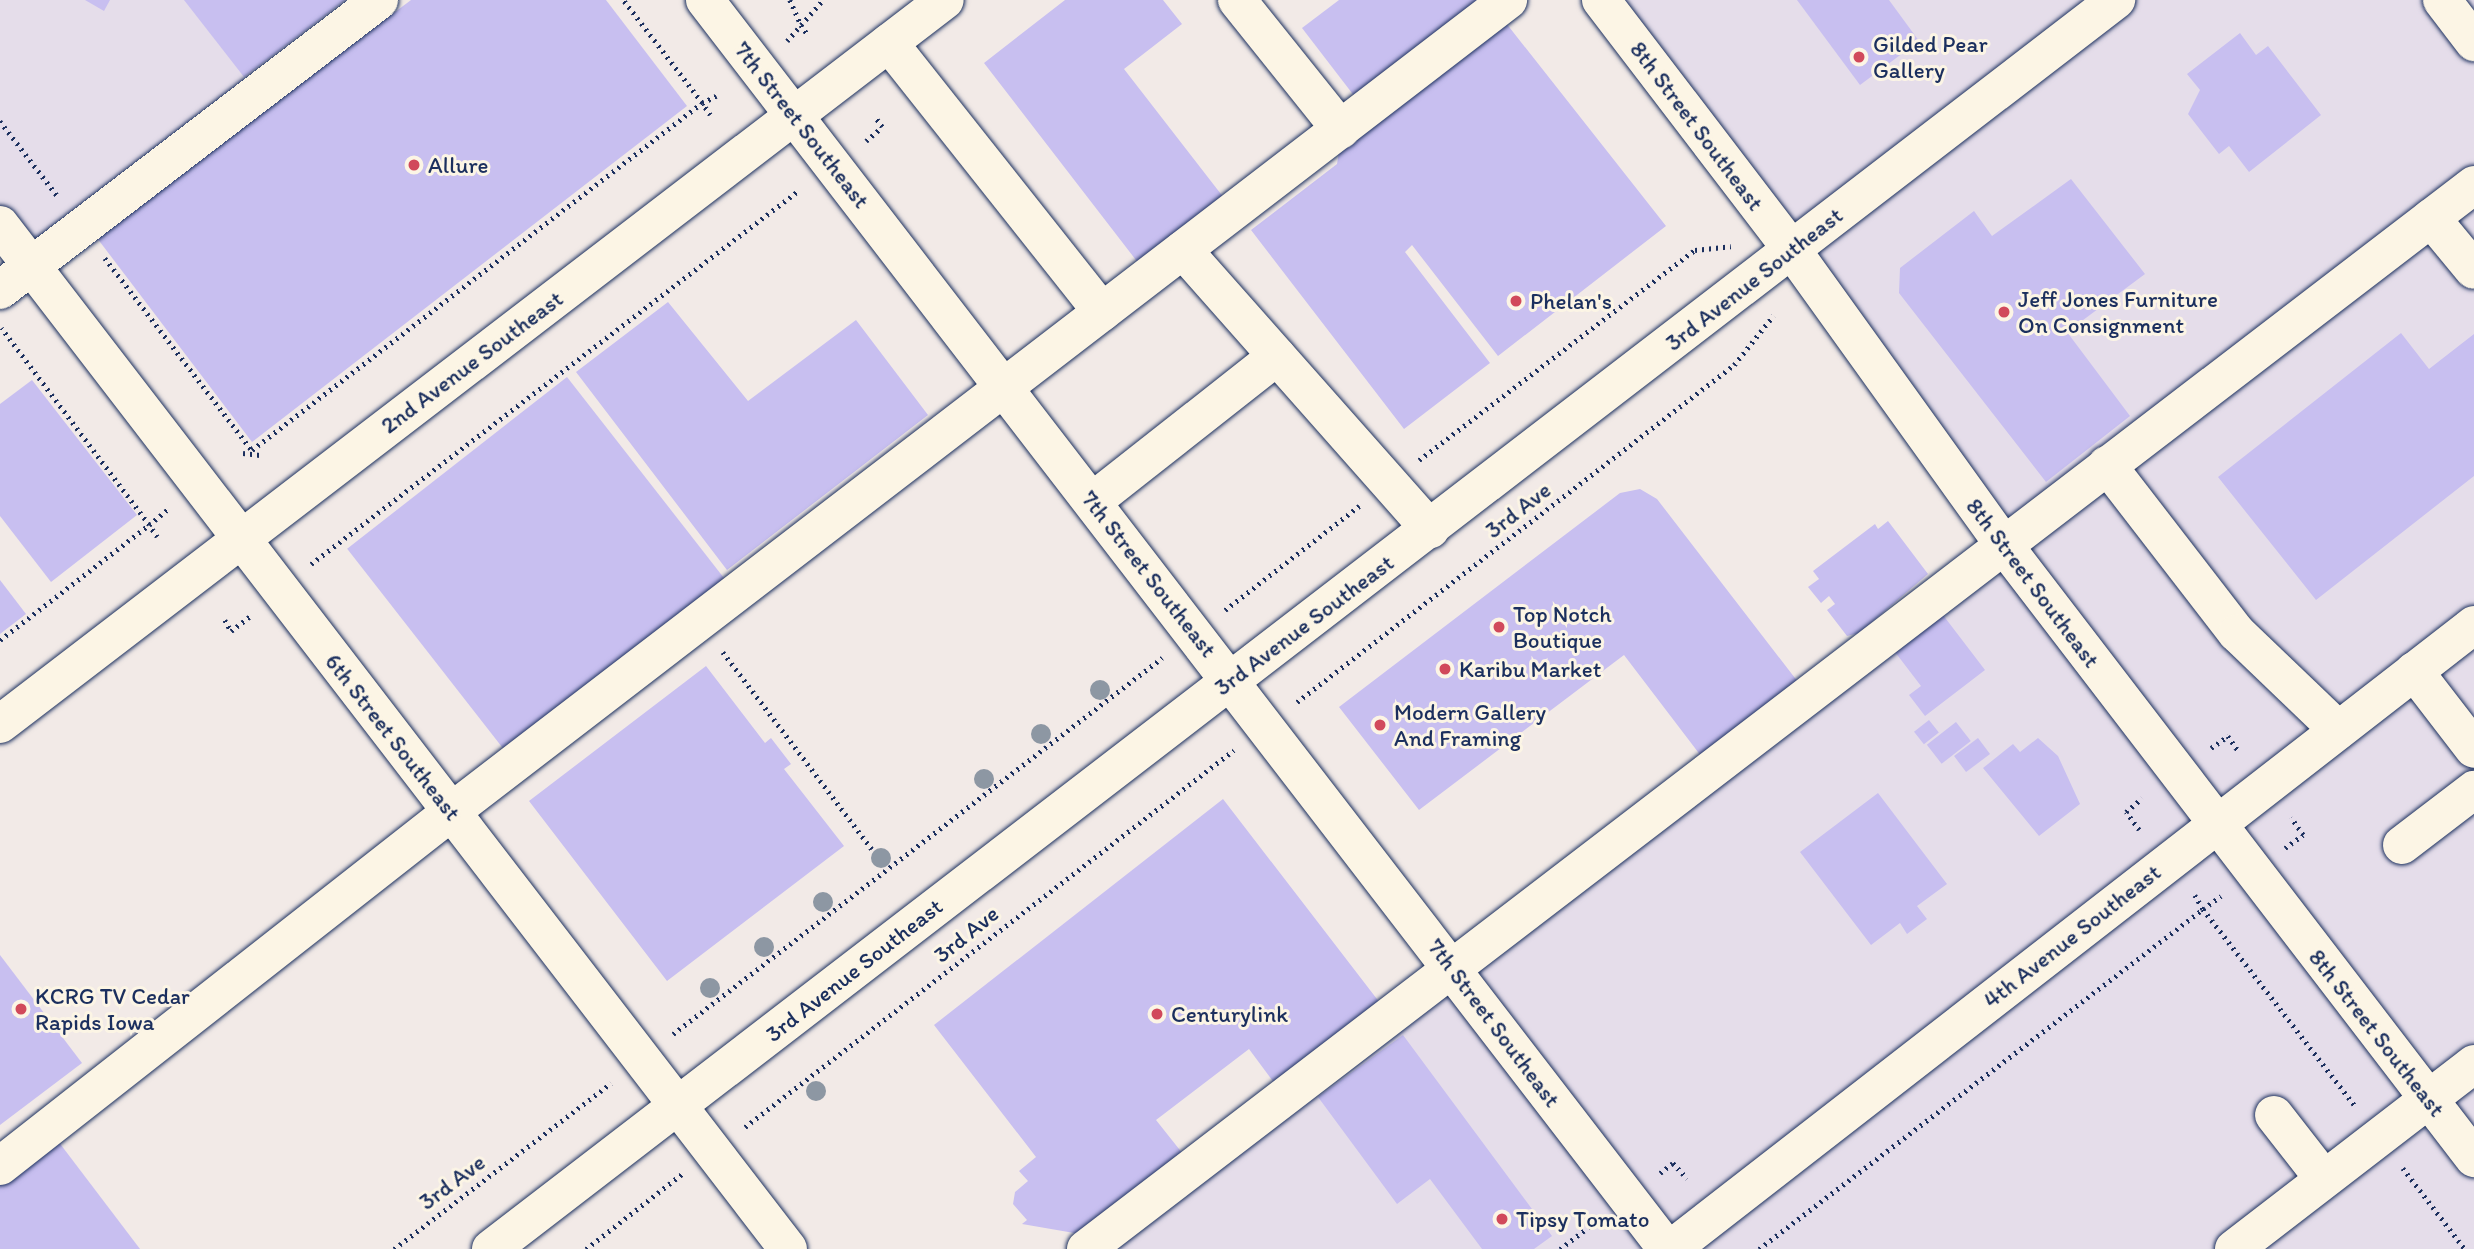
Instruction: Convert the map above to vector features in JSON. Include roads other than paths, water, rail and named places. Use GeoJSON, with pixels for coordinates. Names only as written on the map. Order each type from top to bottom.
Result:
{"type":"FeatureCollection","features":[{"type":"Feature","properties":{"kind":"main road"},"geometry":{"type":"LineString","coordinates":[[0,290],[379,0]]}},
{"type":"Feature","properties":{"kind":"main road","name":"7th Street Southeast"},"geometry":{"type":"LineString","coordinates":[[705,0],[1669,1249]]}},
{"type":"Feature","properties":{"kind":"main road","name":"2nd Avenue Southeast"},"geometry":{"type":"LineString","coordinates":[[0,724],[945,0]]}},
{"type":"Feature","properties":{"kind":"main road"},"geometry":{"type":"LineString","coordinates":[[1237,0],[1341,130]]}},
{"type":"Feature","properties":{"kind":"main road"},"geometry":{"type":"LineString","coordinates":[[0,1166],[451,812],[701,623],[1508,0]]}},
{"type":"Feature","properties":{"kind":"main road","name":"8th Street Southeast"},"geometry":{"type":"LineString","coordinates":[[1601,0],[1792,250],[2003,544],[2214,824],[2474,1158]]}},
{"type":"Feature","properties":{"kind":"main road","name":"3rd Avenue Southeast"},"geometry":{"type":"LineString","coordinates":[[491,1249],[2116,0]]}},
{"type":"Feature","properties":{"kind":"main road"},"geometry":{"type":"LineString","coordinates":[[2442,0],[2474,42]]}},
{"type":"Feature","properties":{"kind":"main road"},"geometry":{"type":"LineString","coordinates":[[890,43],[1102,312]]}},
{"type":"Feature","properties":{"kind":"main road"},"geometry":{"type":"LineString","coordinates":[[1086,1249],[2474,185]]}},
{"type":"Feature","properties":{"kind":"main road"},"geometry":{"type":"LineString","coordinates":[[2431,218],[2474,270]]}},
{"type":"Feature","properties":{"kind":"main road","name":"6th Street Southeast"},"geometry":{"type":"LineString","coordinates":[[0,225],[788,1249]]}},
{"type":"Feature","properties":{"kind":"main road"},"geometry":{"type":"LineString","coordinates":[[1183,250],[1430,529]]}},
{"type":"Feature","properties":{"kind":"main road"},"geometry":{"type":"LineString","coordinates":[[1093,501],[1277,356]]}},
{"type":"Feature","properties":{"kind":"main road"},"geometry":{"type":"LineString","coordinates":[[2107,465],[2237,634],[2338,730]]}},
{"type":"Feature","properties":{"kind":"main road","name":"4th Avenue Southeast"},"geometry":{"type":"LineString","coordinates":[[1669,1249],[2474,625]]}},
{"type":"Feature","properties":{"kind":"main road"},"geometry":{"type":"LineString","coordinates":[[2414,671],[2474,749]]}},
{"type":"Feature","properties":{"kind":"main road"},"geometry":{"type":"LineString","coordinates":[[2402,845],[2474,790]]}},
{"type":"Feature","properties":{"kind":"main road"},"geometry":{"type":"LineString","coordinates":[[2234,1249],[2474,1064]]}},
{"type":"Feature","properties":{"kind":"main road"},"geometry":{"type":"LineString","coordinates":[[2274,1115],[2324,1179]]}},
{"type":"Feature","properties":{"kind":"place","name":"Gilded Pear Gallery"},"geometry":{"type":"Point","coordinates":[1859,57]}},
{"type":"Feature","properties":{"kind":"place","name":"Allure"},"geometry":{"type":"Point","coordinates":[414,165]}},
{"type":"Feature","properties":{"kind":"place","name":"Phelan's"},"geometry":{"type":"Point","coordinates":[1516,301]}},
{"type":"Feature","properties":{"kind":"place","name":"Jeff Jones Furniture On Consignment"},"geometry":{"type":"Point","coordinates":[2004,312]}},
{"type":"Feature","properties":{"kind":"place","name":"Top Notch Boutique"},"geometry":{"type":"Point","coordinates":[1499,627]}},
{"type":"Feature","properties":{"kind":"place","name":"Karibu Market"},"geometry":{"type":"Point","coordinates":[1445,669]}},
{"type":"Feature","properties":{"kind":"place","name":"Modern Gallery And Framing"},"geometry":{"type":"Point","coordinates":[1380,725]}},
{"type":"Feature","properties":{"kind":"place","name":"KCRG TV Cedar Rapids Iowa"},"geometry":{"type":"Point","coordinates":[21,1009]}},
{"type":"Feature","properties":{"kind":"place","name":"Centurylink"},"geometry":{"type":"Point","coordinates":[1157,1014]}},
{"type":"Feature","properties":{"kind":"place","name":"Tipsy Tomato"},"geometry":{"type":"Point","coordinates":[1502,1219]}}]}
